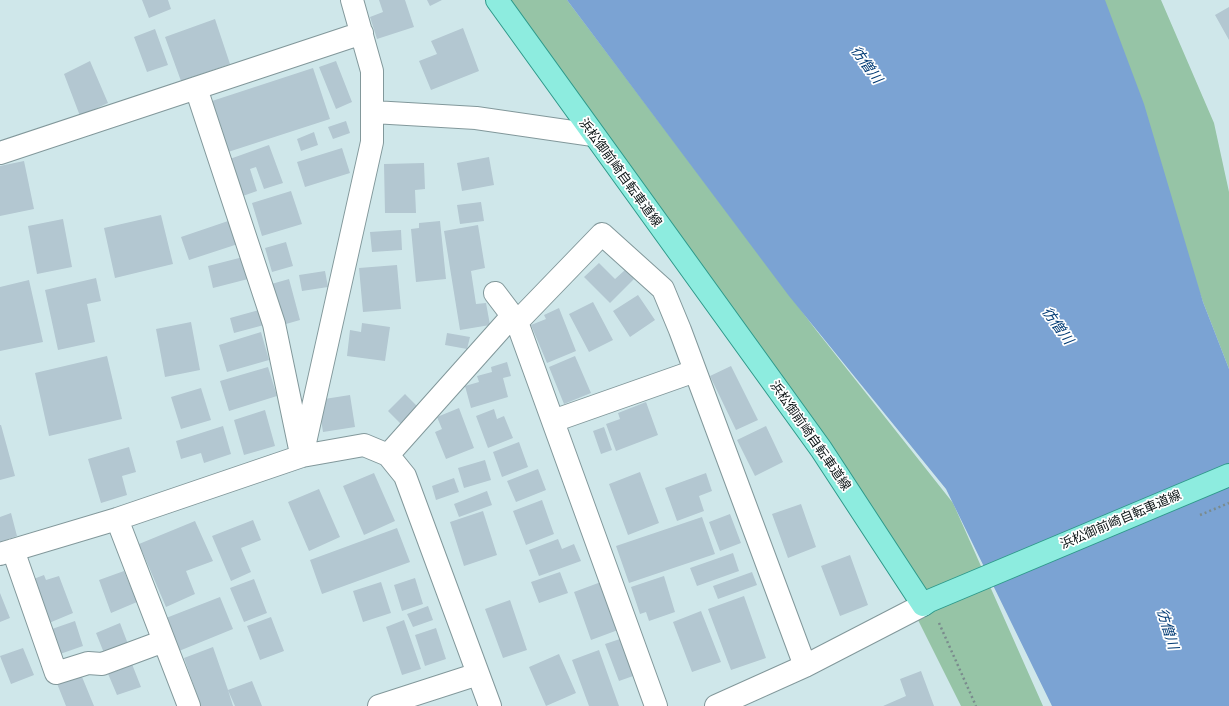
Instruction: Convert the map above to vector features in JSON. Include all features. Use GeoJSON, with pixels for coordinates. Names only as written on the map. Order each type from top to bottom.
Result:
{"type":"FeatureCollection","features":[{"type":"Feature","properties":{"kind":"main road","name":"浜松御前崎自転車道線"},"geometry":{"type":"LineString","coordinates":[[497,0],[821,449],[926,603],[1229,476]]}},
{"type":"Feature","properties":{"kind":"street"},"geometry":{"type":"LineString","coordinates":[[302,456],[372,142],[372,71],[352,0]]}},
{"type":"Feature","properties":{"kind":"street"},"geometry":{"type":"LineString","coordinates":[[0,153],[362,33]]}},
{"type":"Feature","properties":{"kind":"street"},"geometry":{"type":"LineString","coordinates":[[196,88],[274,324],[302,456]]}},
{"type":"Feature","properties":{"kind":"street"},"geometry":{"type":"LineString","coordinates":[[373,112],[476,118],[593,135]]}},
{"type":"Feature","properties":{"kind":"street"},"geometry":{"type":"LineString","coordinates":[[388,455],[514,319],[602,234],[663,289],[805,666]]}},
{"type":"Feature","properties":{"kind":"street"},"geometry":{"type":"LineString","coordinates":[[494,293],[514,319],[656,706]]}},
{"type":"Feature","properties":{"kind":"street"},"geometry":{"type":"LineString","coordinates":[[552,420],[695,371]]}},
{"type":"Feature","properties":{"kind":"street"},"geometry":{"type":"LineString","coordinates":[[164,641],[102,664],[88,663],[56,673],[6,552],[117,519],[302,456],[364,445],[388,455],[405,476],[490,706]]}},
{"type":"Feature","properties":{"kind":"street"},"geometry":{"type":"LineString","coordinates":[[117,519],[189,706]]}},
{"type":"Feature","properties":{"kind":"street"},"geometry":{"type":"LineString","coordinates":[[716,706],[805,666],[926,603]]}},
{"type":"Feature","properties":{"kind":"street"},"geometry":{"type":"LineString","coordinates":[[379,706],[478,674]]}},
{"type":"Feature","properties":{"kind":"path"},"geometry":{"type":"LineString","coordinates":[[926,603],[976,706]]}},
{"type":"Feature","properties":{"kind":"green space"},"geometry":{"type":"Polygon","coordinates":[[[497,0],[567,0],[816,330],[953,503],[1043,706],[961,706],[870,524],[497,0]]]}},
{"type":"Feature","properties":{"kind":"green space"},"geometry":{"type":"Polygon","coordinates":[[[1099,0],[1161,0],[1214,123],[1229,192],[1229,369],[1203,302],[1099,0]]]}},
{"type":"Feature","properties":{"kind":"water","name":"彷僧川"},"geometry":{"type":"Polygon","coordinates":[[[567,0],[1105,0],[1144,104],[1203,302],[1229,369],[1229,706],[1052,706],[946,489],[789,296],[567,0]]]}},
{"type":"Feature","properties":{"kind":"building"},"geometry":{"type":"Polygon","coordinates":[[[142,0],[168,0],[171,9],[149,18],[142,0]]]}},
{"type":"Feature","properties":{"kind":"building"},"geometry":{"type":"Polygon","coordinates":[[[379,0],[405,0],[414,27],[377,39],[370,17],[383,12],[379,0]]]}},
{"type":"Feature","properties":{"kind":"building"},"geometry":{"type":"Polygon","coordinates":[[[427,0],[442,0],[430,6],[427,0]]]}},
{"type":"Feature","properties":{"kind":"building"},"geometry":{"type":"Polygon","coordinates":[[[1229,7],[1229,40],[1215,15],[1229,7]]]}},
{"type":"Feature","properties":{"kind":"building"},"geometry":{"type":"Polygon","coordinates":[[[215,19],[230,64],[181,81],[165,37],[215,19]]]}},
{"type":"Feature","properties":{"kind":"building"},"geometry":{"type":"Polygon","coordinates":[[[463,28],[479,71],[431,90],[419,61],[437,54],[431,41],[463,28]]]}},
{"type":"Feature","properties":{"kind":"building"},"geometry":{"type":"Polygon","coordinates":[[[155,29],[168,65],[147,72],[134,37],[155,29]]]}},
{"type":"Feature","properties":{"kind":"building"},"geometry":{"type":"Polygon","coordinates":[[[90,61],[108,103],[80,116],[64,74],[90,61]]]}},
{"type":"Feature","properties":{"kind":"building"},"geometry":{"type":"Polygon","coordinates":[[[336,61],[352,102],[336,109],[319,67],[336,61]]]}},
{"type":"Feature","properties":{"kind":"building"},"geometry":{"type":"Polygon","coordinates":[[[313,68],[330,119],[228,152],[212,101],[313,68]]]}},
{"type":"Feature","properties":{"kind":"building"},"geometry":{"type":"Polygon","coordinates":[[[346,121],[350,133],[333,139],[328,127],[346,121]]]}},
{"type":"Feature","properties":{"kind":"building"},"geometry":{"type":"Polygon","coordinates":[[[314,132],[318,145],[301,151],[297,139],[314,132]]]}},
{"type":"Feature","properties":{"kind":"building"},"geometry":{"type":"Polygon","coordinates":[[[269,145],[283,183],[264,189],[256,167],[250,169],[257,191],[240,197],[227,160],[269,145]]]}},
{"type":"Feature","properties":{"kind":"building"},"geometry":{"type":"Polygon","coordinates":[[[342,148],[350,173],[305,187],[297,162],[342,148]]]}},
{"type":"Feature","properties":{"kind":"building"},"geometry":{"type":"Polygon","coordinates":[[[489,157],[494,185],[462,191],[457,163],[489,157]]]}},
{"type":"Feature","properties":{"kind":"building"},"geometry":{"type":"Polygon","coordinates":[[[24,161],[34,209],[0,216],[0,166],[24,161]]]}},
{"type":"Feature","properties":{"kind":"building"},"geometry":{"type":"Polygon","coordinates":[[[424,163],[425,189],[415,190],[416,213],[385,213],[384,164],[424,163]]]}},
{"type":"Feature","properties":{"kind":"building"},"geometry":{"type":"Polygon","coordinates":[[[291,191],[302,224],[262,236],[252,203],[291,191]]]}},
{"type":"Feature","properties":{"kind":"building"},"geometry":{"type":"Polygon","coordinates":[[[481,202],[484,221],[460,224],[457,205],[481,202]]]}},
{"type":"Feature","properties":{"kind":"building"},"geometry":{"type":"Polygon","coordinates":[[[161,215],[173,264],[115,278],[104,228],[161,215]]]}},
{"type":"Feature","properties":{"kind":"building"},"geometry":{"type":"Polygon","coordinates":[[[63,219],[72,267],[37,274],[28,226],[63,219]]]}},
{"type":"Feature","properties":{"kind":"building"},"geometry":{"type":"Polygon","coordinates":[[[234,219],[241,243],[189,260],[181,237],[234,219]]]}},
{"type":"Feature","properties":{"kind":"building"},"geometry":{"type":"Polygon","coordinates":[[[440,221],[446,279],[416,282],[411,229],[419,228],[419,223],[440,221]]]}},
{"type":"Feature","properties":{"kind":"building"},"geometry":{"type":"Polygon","coordinates":[[[478,225],[485,268],[471,271],[476,304],[486,303],[490,325],[460,330],[444,231],[478,225]]]}},
{"type":"Feature","properties":{"kind":"building"},"geometry":{"type":"Polygon","coordinates":[[[401,230],[402,250],[372,252],[370,232],[401,230]]]}},
{"type":"Feature","properties":{"kind":"building"},"geometry":{"type":"Polygon","coordinates":[[[286,242],[293,266],[272,272],[265,248],[286,242]]]}},
{"type":"Feature","properties":{"kind":"building"},"geometry":{"type":"Polygon","coordinates":[[[247,256],[252,278],[213,288],[208,266],[247,256]]]}},
{"type":"Feature","properties":{"kind":"building"},"geometry":{"type":"Polygon","coordinates":[[[599,263],[615,279],[625,270],[634,279],[610,303],[584,277],[599,263]]]}},
{"type":"Feature","properties":{"kind":"building"},"geometry":{"type":"Polygon","coordinates":[[[397,265],[401,309],[363,312],[359,268],[397,265]]]}},
{"type":"Feature","properties":{"kind":"building"},"geometry":{"type":"Polygon","coordinates":[[[325,271],[328,287],[302,291],[299,275],[325,271]]]}},
{"type":"Feature","properties":{"kind":"building"},"geometry":{"type":"Polygon","coordinates":[[[96,278],[101,301],[87,304],[95,342],[58,350],[45,290],[96,278]]]}},
{"type":"Feature","properties":{"kind":"building"},"geometry":{"type":"Polygon","coordinates":[[[289,279],[300,320],[279,326],[268,285],[289,279]]]}},
{"type":"Feature","properties":{"kind":"building"},"geometry":{"type":"Polygon","coordinates":[[[29,280],[43,342],[0,351],[0,287],[29,280]]]}},
{"type":"Feature","properties":{"kind":"building"},"geometry":{"type":"Polygon","coordinates":[[[638,295],[655,320],[630,337],[613,311],[638,295]]]}},
{"type":"Feature","properties":{"kind":"building"},"geometry":{"type":"Polygon","coordinates":[[[593,302],[613,340],[589,352],[569,314],[593,302]]]}},
{"type":"Feature","properties":{"kind":"building"},"geometry":{"type":"Polygon","coordinates":[[[559,308],[576,351],[547,363],[531,325],[546,319],[544,315],[559,308]]]}},
{"type":"Feature","properties":{"kind":"building"},"geometry":{"type":"Polygon","coordinates":[[[259,310],[264,325],[234,333],[230,318],[259,310]]]}},
{"type":"Feature","properties":{"kind":"building"},"geometry":{"type":"Polygon","coordinates":[[[191,322],[200,370],[165,377],[156,329],[191,322]]]}},
{"type":"Feature","properties":{"kind":"building"},"geometry":{"type":"Polygon","coordinates":[[[362,323],[390,327],[385,361],[347,356],[350,330],[361,332],[362,323]]]}},
{"type":"Feature","properties":{"kind":"building"},"geometry":{"type":"Polygon","coordinates":[[[261,332],[269,360],[227,372],[219,345],[261,332]]]}},
{"type":"Feature","properties":{"kind":"building"},"geometry":{"type":"Polygon","coordinates":[[[447,333],[470,337],[467,349],[445,345],[447,333]]]}},
{"type":"Feature","properties":{"kind":"building"},"geometry":{"type":"Polygon","coordinates":[[[107,356],[122,419],[49,436],[35,373],[107,356]]]}},
{"type":"Feature","properties":{"kind":"building"},"geometry":{"type":"Polygon","coordinates":[[[575,356],[591,393],[564,404],[549,367],[575,356]]]}},
{"type":"Feature","properties":{"kind":"building"},"geometry":{"type":"Polygon","coordinates":[[[507,362],[511,376],[503,378],[508,397],[471,408],[465,386],[479,382],[477,376],[492,372],[491,367],[507,362]]]}},
{"type":"Feature","properties":{"kind":"building"},"geometry":{"type":"Polygon","coordinates":[[[731,366],[758,420],[736,430],[710,376],[731,366]]]}},
{"type":"Feature","properties":{"kind":"building"},"geometry":{"type":"Polygon","coordinates":[[[268,367],[277,396],[229,411],[220,381],[268,367]]]}},
{"type":"Feature","properties":{"kind":"building"},"geometry":{"type":"Polygon","coordinates":[[[201,388],[211,420],[181,429],[171,397],[201,388]]]}},
{"type":"Feature","properties":{"kind":"building"},"geometry":{"type":"Polygon","coordinates":[[[405,394],[418,407],[401,424],[388,411],[405,394]]]}},
{"type":"Feature","properties":{"kind":"building"},"geometry":{"type":"Polygon","coordinates":[[[350,395],[355,427],[323,432],[318,400],[350,395]]]}},
{"type":"Feature","properties":{"kind":"building"},"geometry":{"type":"Polygon","coordinates":[[[646,402],[658,435],[616,451],[606,424],[620,419],[618,413],[646,402]]]}},
{"type":"Feature","properties":{"kind":"building"},"geometry":{"type":"Polygon","coordinates":[[[459,408],[474,448],[446,459],[435,432],[442,429],[437,417],[459,408]]]}},
{"type":"Feature","properties":{"kind":"building"},"geometry":{"type":"Polygon","coordinates":[[[494,409],[497,419],[504,416],[513,438],[488,448],[476,416],[494,409]]]}},
{"type":"Feature","properties":{"kind":"building"},"geometry":{"type":"Polygon","coordinates":[[[265,410],[275,446],[244,455],[234,420],[265,410]]]}},
{"type":"Feature","properties":{"kind":"building"},"geometry":{"type":"Polygon","coordinates":[[[0,425],[15,476],[0,480],[0,425]]]}},
{"type":"Feature","properties":{"kind":"building"},"geometry":{"type":"Polygon","coordinates":[[[223,426],[231,454],[204,463],[201,453],[181,459],[176,441],[223,426]]]}},
{"type":"Feature","properties":{"kind":"building"},"geometry":{"type":"Polygon","coordinates":[[[766,426],[783,462],[755,476],[737,440],[766,426]]]}},
{"type":"Feature","properties":{"kind":"building"},"geometry":{"type":"Polygon","coordinates":[[[604,427],[612,450],[601,454],[593,431],[604,427]]]}},
{"type":"Feature","properties":{"kind":"building"},"geometry":{"type":"Polygon","coordinates":[[[519,442],[528,467],[502,477],[493,452],[519,442]]]}},
{"type":"Feature","properties":{"kind":"building"},"geometry":{"type":"Polygon","coordinates":[[[129,447],[136,472],[122,476],[127,495],[101,503],[88,459],[129,447]]]}},
{"type":"Feature","properties":{"kind":"building"},"geometry":{"type":"Polygon","coordinates":[[[485,460],[491,480],[464,488],[458,468],[485,460]]]}},
{"type":"Feature","properties":{"kind":"building"},"geometry":{"type":"Polygon","coordinates":[[[538,469],[546,490],[516,502],[507,481],[538,469]]]}},
{"type":"Feature","properties":{"kind":"building"},"geometry":{"type":"Polygon","coordinates":[[[640,472],[659,523],[628,535],[609,484],[640,472]]]}},
{"type":"Feature","properties":{"kind":"building"},"geometry":{"type":"Polygon","coordinates":[[[374,473],[395,521],[364,535],[343,486],[374,473]]]}},
{"type":"Feature","properties":{"kind":"building"},"geometry":{"type":"Polygon","coordinates":[[[706,473],[712,491],[699,496],[704,511],[677,521],[665,488],[706,473]]]}},
{"type":"Feature","properties":{"kind":"building"},"geometry":{"type":"Polygon","coordinates":[[[454,478],[459,492],[436,500],[432,486],[454,478]]]}},
{"type":"Feature","properties":{"kind":"building"},"geometry":{"type":"Polygon","coordinates":[[[319,489],[340,537],[309,551],[288,502],[319,489]]]}},
{"type":"Feature","properties":{"kind":"building"},"geometry":{"type":"Polygon","coordinates":[[[487,491],[492,505],[459,517],[454,504],[487,491]]]}},
{"type":"Feature","properties":{"kind":"building"},"geometry":{"type":"Polygon","coordinates":[[[542,500],[554,534],[526,545],[513,511],[542,500]]]}},
{"type":"Feature","properties":{"kind":"building"},"geometry":{"type":"Polygon","coordinates":[[[801,504],[816,547],[788,558],[772,514],[801,504]]]}},
{"type":"Feature","properties":{"kind":"building"},"geometry":{"type":"Polygon","coordinates":[[[483,511],[497,555],[464,566],[450,522],[483,511]]]}},
{"type":"Feature","properties":{"kind":"building"},"geometry":{"type":"Polygon","coordinates":[[[11,513],[17,536],[0,542],[0,517],[11,513]]]}},
{"type":"Feature","properties":{"kind":"building"},"geometry":{"type":"Polygon","coordinates":[[[730,514],[741,543],[720,551],[709,522],[730,514]]]}},
{"type":"Feature","properties":{"kind":"building"},"geometry":{"type":"Polygon","coordinates":[[[702,517],[715,554],[629,583],[616,546],[702,517]]]}},
{"type":"Feature","properties":{"kind":"building"},"geometry":{"type":"Polygon","coordinates":[[[253,520],[261,540],[241,548],[251,572],[231,581],[212,536],[253,520]]]}},
{"type":"Feature","properties":{"kind":"building"},"geometry":{"type":"Polygon","coordinates":[[[195,521],[213,561],[186,571],[195,594],[166,607],[139,544],[195,521]]]}},
{"type":"Feature","properties":{"kind":"building"},"geometry":{"type":"Polygon","coordinates":[[[397,528],[410,562],[322,594],[310,560],[397,528]]]}},
{"type":"Feature","properties":{"kind":"building"},"geometry":{"type":"Polygon","coordinates":[[[558,539],[562,549],[574,544],[581,561],[539,576],[529,550],[558,539]]]}},
{"type":"Feature","properties":{"kind":"building"},"geometry":{"type":"Polygon","coordinates":[[[733,553],[739,571],[697,586],[690,568],[733,553]]]}},
{"type":"Feature","properties":{"kind":"building"},"geometry":{"type":"Polygon","coordinates":[[[850,555],[868,605],[840,616],[821,566],[850,555]]]}},
{"type":"Feature","properties":{"kind":"building"},"geometry":{"type":"Polygon","coordinates":[[[124,571],[137,602],[111,613],[99,580],[124,571]]]}},
{"type":"Feature","properties":{"kind":"building"},"geometry":{"type":"Polygon","coordinates":[[[560,572],[568,593],[539,603],[531,582],[560,572]]]}},
{"type":"Feature","properties":{"kind":"building"},"geometry":{"type":"Polygon","coordinates":[[[752,572],[757,585],[718,599],[713,586],[752,572]]]}},
{"type":"Feature","properties":{"kind":"building"},"geometry":{"type":"Polygon","coordinates":[[[44,575],[46,580],[59,576],[73,613],[49,623],[31,580],[44,575]]]}},
{"type":"Feature","properties":{"kind":"building"},"geometry":{"type":"Polygon","coordinates":[[[664,576],[675,612],[649,621],[646,612],[640,614],[631,587],[664,576]]]}},
{"type":"Feature","properties":{"kind":"building"},"geometry":{"type":"Polygon","coordinates":[[[415,578],[423,604],[402,611],[394,585],[415,578]]]}},
{"type":"Feature","properties":{"kind":"building"},"geometry":{"type":"Polygon","coordinates":[[[254,579],[267,613],[244,622],[230,588],[254,579]]]}},
{"type":"Feature","properties":{"kind":"building"},"geometry":{"type":"Polygon","coordinates":[[[381,582],[391,613],[363,622],[353,591],[381,582]]]}},
{"type":"Feature","properties":{"kind":"building"},"geometry":{"type":"Polygon","coordinates":[[[601,582],[618,630],[591,640],[574,592],[601,582]]]}},
{"type":"Feature","properties":{"kind":"building"},"geometry":{"type":"Polygon","coordinates":[[[0,593],[10,618],[0,622],[0,593]]]}},
{"type":"Feature","properties":{"kind":"building"},"geometry":{"type":"Polygon","coordinates":[[[744,596],[766,658],[731,670],[708,609],[744,596]]]}},
{"type":"Feature","properties":{"kind":"building"},"geometry":{"type":"Polygon","coordinates":[[[220,597],[233,629],[179,651],[166,618],[220,597]]]}},
{"type":"Feature","properties":{"kind":"building"},"geometry":{"type":"Polygon","coordinates":[[[510,600],[527,650],[503,658],[485,609],[510,600]]]}},
{"type":"Feature","properties":{"kind":"building"},"geometry":{"type":"Polygon","coordinates":[[[428,606],[433,620],[413,627],[407,614],[428,606]]]}},
{"type":"Feature","properties":{"kind":"building"},"geometry":{"type":"Polygon","coordinates":[[[701,611],[721,662],[692,672],[673,622],[701,611]]]}},
{"type":"Feature","properties":{"kind":"building"},"geometry":{"type":"Polygon","coordinates":[[[271,617],[284,651],[260,660],[247,626],[271,617]]]}},
{"type":"Feature","properties":{"kind":"building"},"geometry":{"type":"Polygon","coordinates":[[[404,620],[421,669],[402,675],[386,627],[404,620]]]}},
{"type":"Feature","properties":{"kind":"building"},"geometry":{"type":"Polygon","coordinates":[[[75,621],[83,646],[60,654],[52,629],[75,621]]]}},
{"type":"Feature","properties":{"kind":"building"},"geometry":{"type":"Polygon","coordinates":[[[120,623],[128,644],[104,653],[96,633],[120,623]]]}},
{"type":"Feature","properties":{"kind":"building"},"geometry":{"type":"Polygon","coordinates":[[[436,628],[446,659],[425,666],[415,635],[436,628]]]}},
{"type":"Feature","properties":{"kind":"building"},"geometry":{"type":"Polygon","coordinates":[[[623,638],[636,675],[619,681],[605,644],[623,638]]]}},
{"type":"Feature","properties":{"kind":"building"},"geometry":{"type":"Polygon","coordinates":[[[213,647],[233,706],[201,706],[184,658],[213,647]]]}},
{"type":"Feature","properties":{"kind":"building"},"geometry":{"type":"Polygon","coordinates":[[[23,648],[34,675],[11,684],[0,656],[23,648]]]}},
{"type":"Feature","properties":{"kind":"building"},"geometry":{"type":"Polygon","coordinates":[[[599,650],[619,706],[589,706],[572,660],[599,650]]]}},
{"type":"Feature","properties":{"kind":"building"},"geometry":{"type":"Polygon","coordinates":[[[559,654],[576,693],[546,706],[529,667],[559,654]]]}},
{"type":"Feature","properties":{"kind":"building"},"geometry":{"type":"Polygon","coordinates":[[[130,659],[141,687],[117,695],[106,669],[130,659]]]}},
{"type":"Feature","properties":{"kind":"building"},"geometry":{"type":"Polygon","coordinates":[[[921,671],[934,706],[883,706],[906,696],[900,679],[921,671]]]}},
{"type":"Feature","properties":{"kind":"building"},"geometry":{"type":"Polygon","coordinates":[[[80,672],[94,706],[66,706],[56,681],[80,672]]]}},
{"type":"Feature","properties":{"kind":"building"},"geometry":{"type":"Polygon","coordinates":[[[252,681],[262,706],[235,706],[228,690],[252,681]]]}}]}
